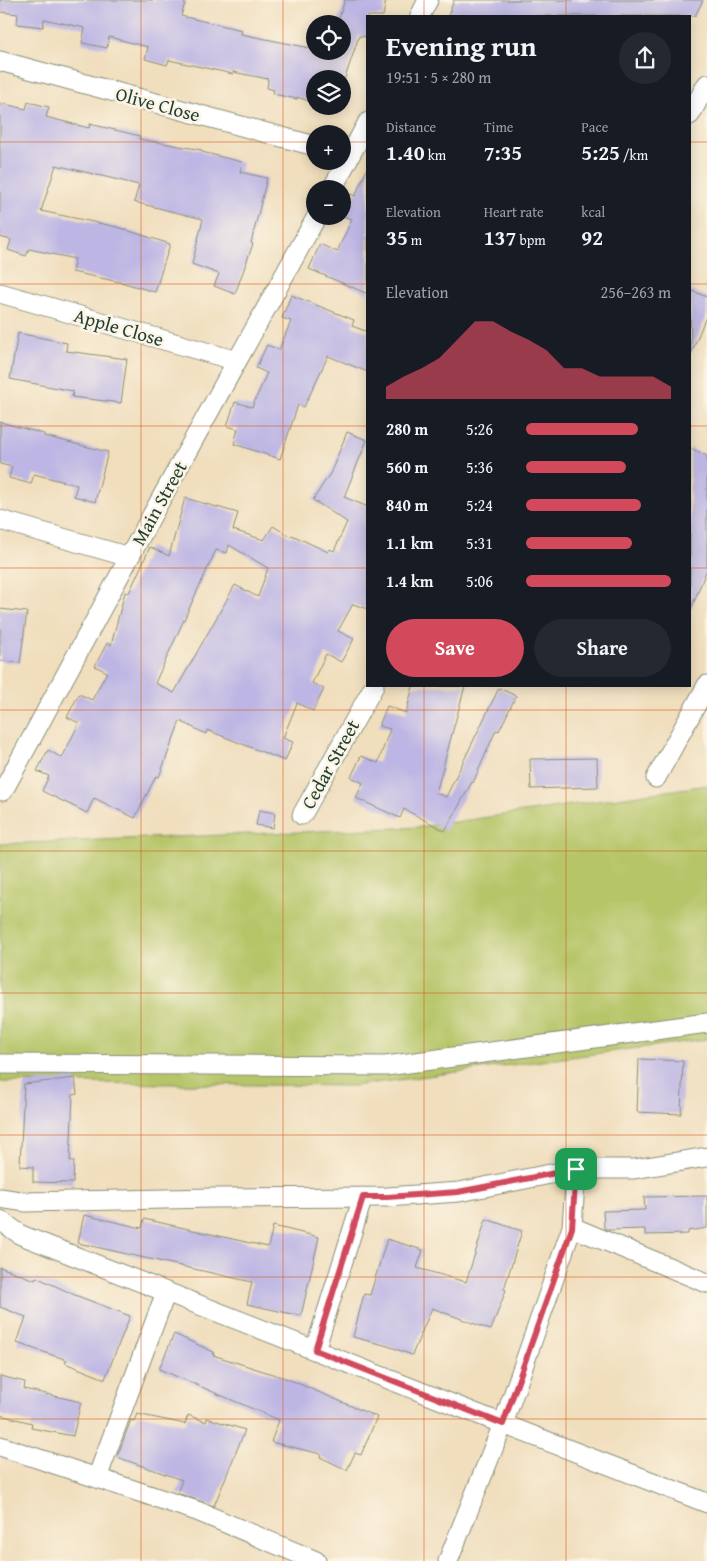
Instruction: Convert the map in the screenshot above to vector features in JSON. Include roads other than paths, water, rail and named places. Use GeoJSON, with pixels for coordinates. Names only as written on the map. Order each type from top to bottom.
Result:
{"type":"FeatureCollection","features":[{"type":"Feature","properties":{"kind":"street"},"geometry":{"type":"LineString","coordinates":[[420,15],[428,0]]}},
{"type":"Feature","properties":{"kind":"street","name":"Olive Close"},"geometry":{"type":"LineString","coordinates":[[0,61],[306,144]]}},
{"type":"Feature","properties":{"kind":"street"},"geometry":{"type":"LineString","coordinates":[[691,113],[707,84]]}},
{"type":"Feature","properties":{"kind":"street"},"geometry":{"type":"LineString","coordinates":[[351,148],[366,125]]}},
{"type":"Feature","properties":{"kind":"street","name":"Main Street"},"geometry":{"type":"LineString","coordinates":[[3,791],[129,557],[312,225]]}},
{"type":"Feature","properties":{"kind":"street","name":"Apple Close"},"geometry":{"type":"LineString","coordinates":[[0,293],[237,361]]}},
{"type":"Feature","properties":{"kind":"street"},"geometry":{"type":"LineString","coordinates":[[0,520],[129,557]]}},
{"type":"Feature","properties":{"kind":"street"},"geometry":{"type":"LineString","coordinates":[[656,778],[707,685]]}},
{"type":"Feature","properties":{"kind":"street","name":"Cedar Street"},"geometry":{"type":"LineString","coordinates":[[302,815],[373,687]]}},
{"type":"Feature","properties":{"kind":"street"},"geometry":{"type":"LineString","coordinates":[[0,1064],[386,1066],[707,1023]]}},
{"type":"Feature","properties":{"kind":"street"},"geometry":{"type":"LineString","coordinates":[[0,1198],[26,1202],[387,1197],[458,1192],[576,1169],[634,1168],[707,1157]]}},
{"type":"Feature","properties":{"kind":"street"},"geometry":{"type":"LineString","coordinates":[[448,1561],[503,1424],[572,1228],[576,1169]]}},
{"type":"Feature","properties":{"kind":"street"},"geometry":{"type":"LineString","coordinates":[[315,1350],[363,1197]]}},
{"type":"Feature","properties":{"kind":"street"},"geometry":{"type":"LineString","coordinates":[[0,1220],[21,1235],[707,1503]]}},
{"type":"Feature","properties":{"kind":"street"},"geometry":{"type":"LineString","coordinates":[[572,1228],[707,1283]]}},
{"type":"Feature","properties":{"kind":"street"},"geometry":{"type":"LineString","coordinates":[[97,1478],[166,1292]]}},
{"type":"Feature","properties":{"kind":"street"},"geometry":{"type":"LineString","coordinates":[[0,1446],[197,1511],[316,1561]]}}]}
